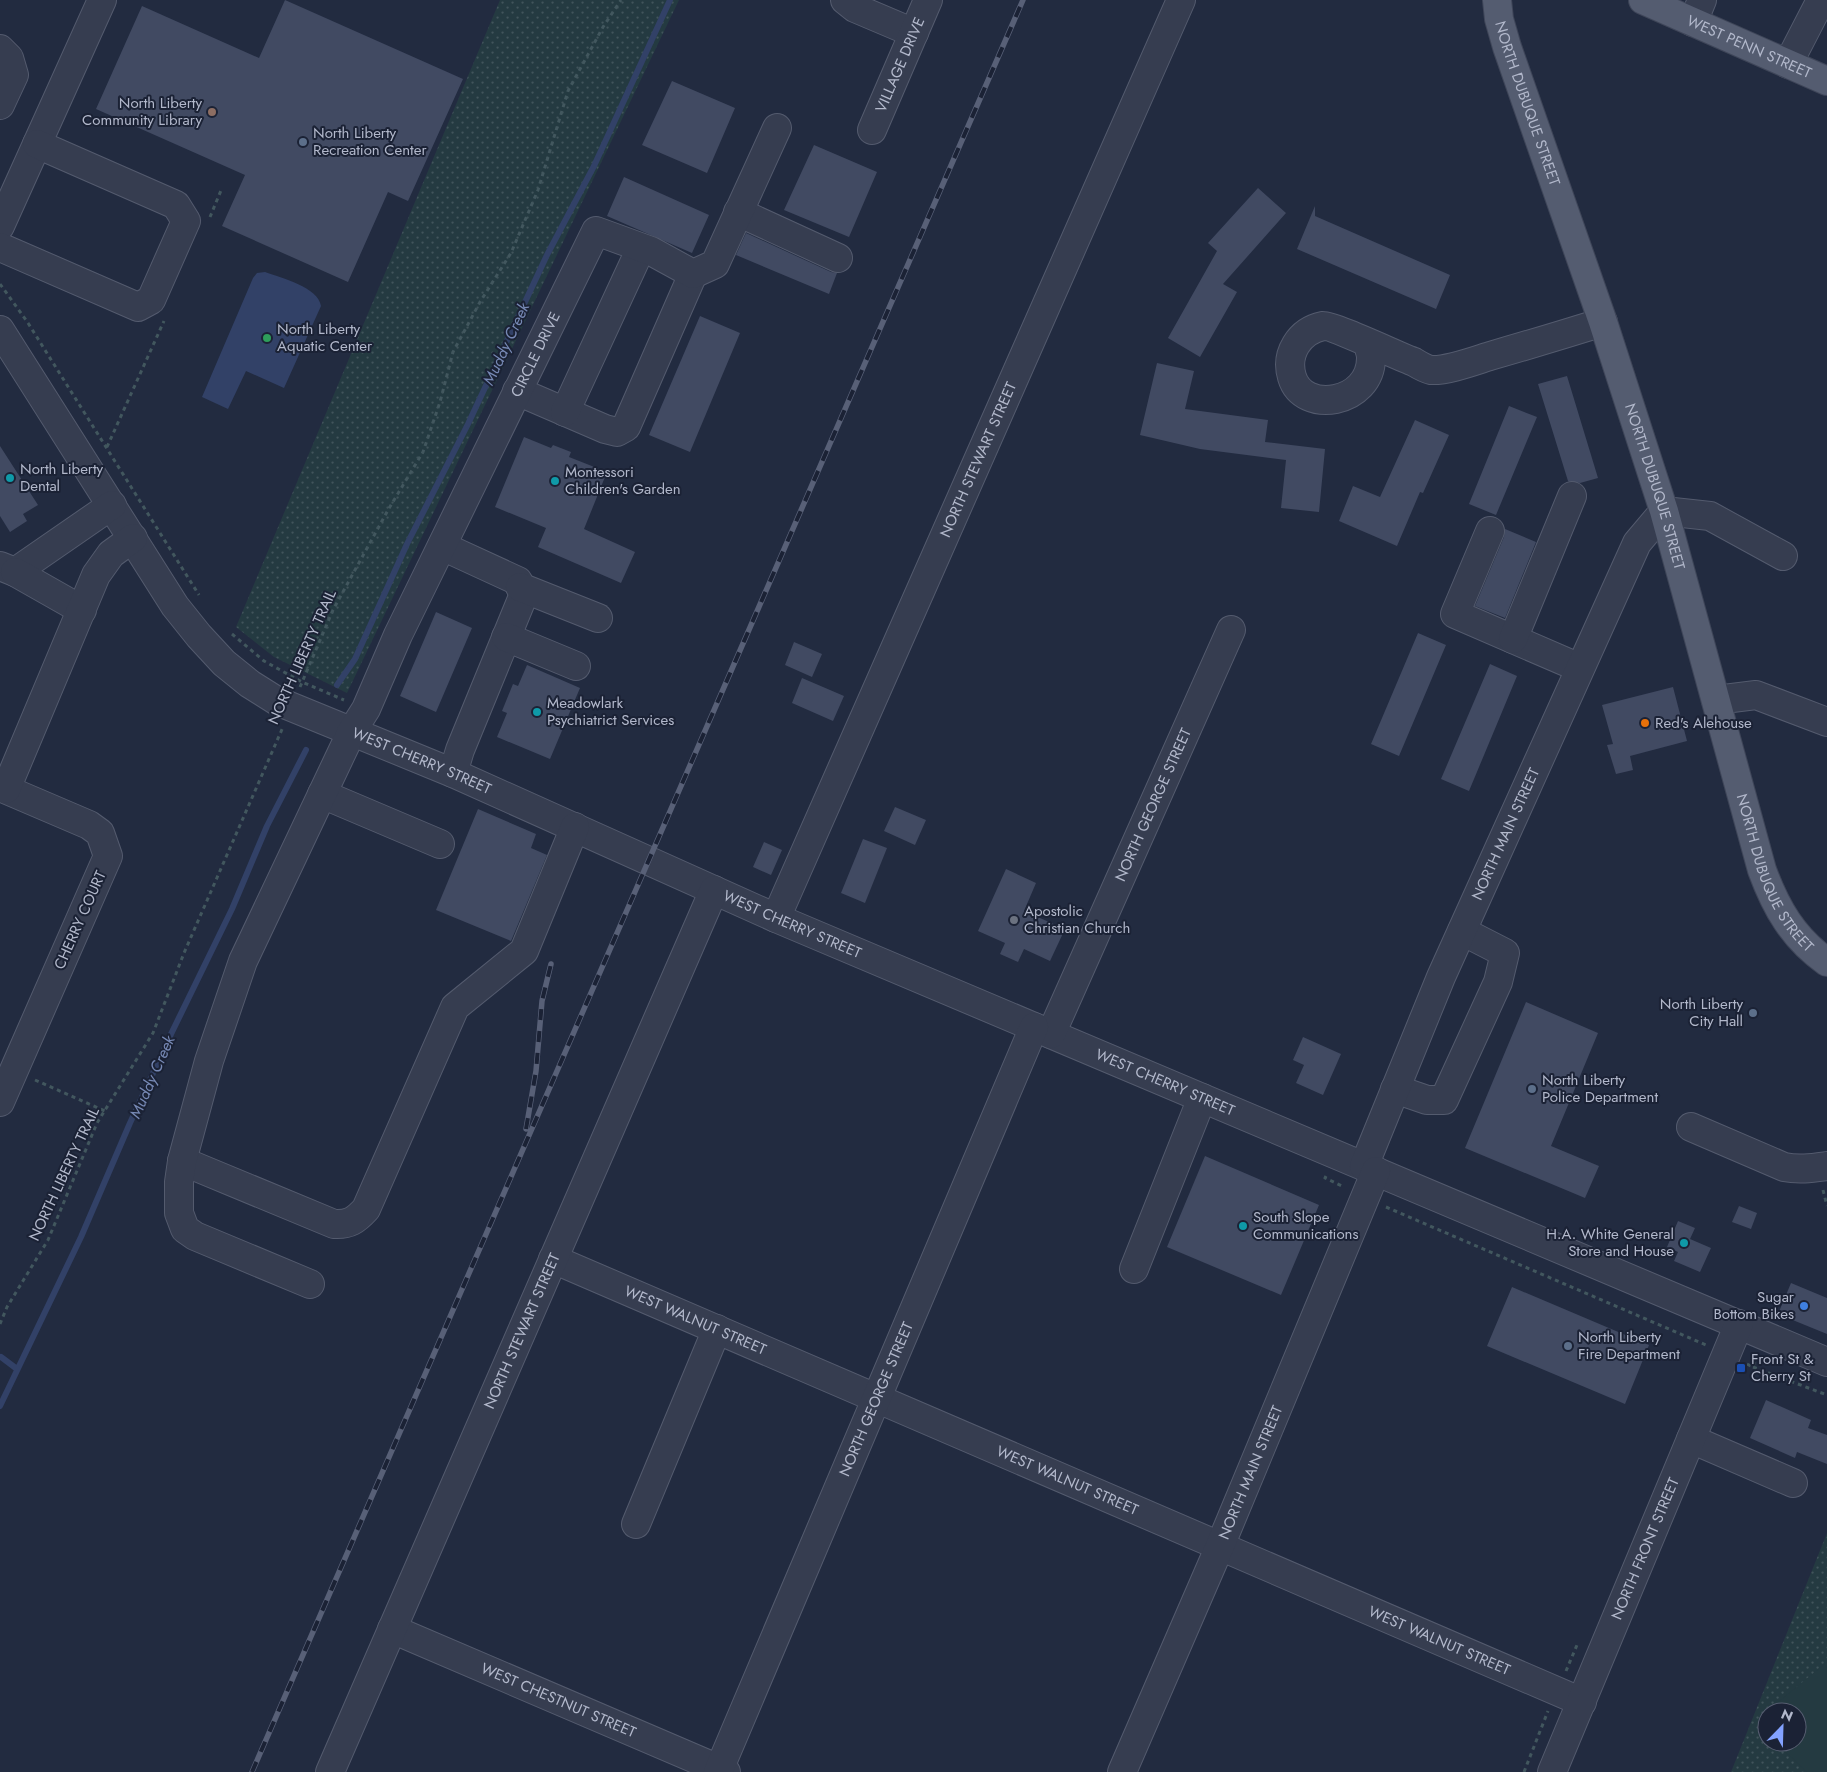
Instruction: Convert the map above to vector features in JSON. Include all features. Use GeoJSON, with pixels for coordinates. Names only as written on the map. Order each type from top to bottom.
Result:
{"type":"FeatureCollection","features":[{"type":"Feature","properties":{"kind":"main road","name":"NORTH DUBUQUE STREET"},"geometry":{"type":"LineString","coordinates":[[1497,0],[1499,19],[1507,47],[1602,322],[1664,511],[1762,870],[1771,895],[1785,920],[1796,934],[1827,962]]}},
{"type":"Feature","properties":{"kind":"main road","name":"WEST PENN STREET"},"geometry":{"type":"LineString","coordinates":[[1643,0],[1697,11],[1788,64],[1827,82]]}},
{"type":"Feature","properties":{"kind":"street"},"geometry":{"type":"LineString","coordinates":[[0,226],[102,0]]}},
{"type":"Feature","properties":{"kind":"street"},"geometry":{"type":"LineString","coordinates":[[845,0],[855,8],[914,33]]}},
{"type":"Feature","properties":{"kind":"street","name":"VILLAGE DRIVE"},"geometry":{"type":"LineString","coordinates":[[872,130],[928,0]]}},
{"type":"Feature","properties":{"kind":"street","name":"NORTH STEWART STREET"},"geometry":{"type":"LineString","coordinates":[[776,918],[1180,0]]}},
{"type":"Feature","properties":{"kind":"street"},"geometry":{"type":"LineString","coordinates":[[1788,64],[1820,0]]}},
{"type":"Feature","properties":{"kind":"street"},"geometry":{"type":"LineString","coordinates":[[0,49],[9,58],[14,75],[0,105]]}},
{"type":"Feature","properties":{"kind":"street"},"geometry":{"type":"LineString","coordinates":[[517,391],[605,429],[617,432],[626,426],[693,274],[715,264],[777,128]]}},
{"type":"Feature","properties":{"kind":"street"},"geometry":{"type":"LineString","coordinates":[[0,247],[138,307],[151,300],[186,221],[176,205],[37,144]]}},
{"type":"Feature","properties":{"kind":"street"},"geometry":{"type":"LineString","coordinates":[[738,212],[838,258]]}},
{"type":"Feature","properties":{"kind":"street","name":"CIRCLE DRIVE"},"geometry":{"type":"LineString","coordinates":[[310,1284],[195,1236],[186,1229],[179,1213],[179,1182],[182,1161],[209,1061],[243,961],[398,635],[596,230],[651,251],[693,274]]}},
{"type":"Feature","properties":{"kind":"street"},"geometry":{"type":"LineString","coordinates":[[565,412],[641,248]]}},
{"type":"Feature","properties":{"kind":"street"},"geometry":{"type":"LineString","coordinates":[[1367,343],[1431,370],[1456,366],[1602,322]]}},
{"type":"Feature","properties":{"kind":"street","name":"WEST CHERRY STREET"},"geometry":{"type":"LineString","coordinates":[[0,330],[175,606],[224,663],[250,684],[277,701],[291,707],[359,720],[453,773],[776,918],[1827,1362]]}},
{"type":"Feature","properties":{"kind":"street"},"geometry":{"type":"LineString","coordinates":[[1512,639],[1572,496]]}},
{"type":"Feature","properties":{"kind":"street"},"geometry":{"type":"LineString","coordinates":[[82,610],[8,569],[112,505]]}},
{"type":"Feature","properties":{"kind":"street"},"geometry":{"type":"LineString","coordinates":[[1664,511],[1710,516],[1783,556]]}},
{"type":"Feature","properties":{"kind":"street","name":"NORTH MAIN STREET"},"geometry":{"type":"LineString","coordinates":[[1122,1772],[1220,1546],[1370,1169],[1395,1089],[1462,931],[1637,543],[1664,511]]}},
{"type":"Feature","properties":{"kind":"street"},"geometry":{"type":"LineString","coordinates":[[1490,531],[1455,614],[1580,668]]}},
{"type":"Feature","properties":{"kind":"street","name":"CHERRY COURT"},"geometry":{"type":"LineString","coordinates":[[0,1102],[108,856],[100,833],[89,825],[3,788],[96,575],[112,554],[133,538]]}},
{"type":"Feature","properties":{"kind":"street"},"geometry":{"type":"LineString","coordinates":[[442,546],[518,581],[524,594],[460,750],[453,773]]}},
{"type":"Feature","properties":{"kind":"street"},"geometry":{"type":"LineString","coordinates":[[520,587],[598,618]]}},
{"type":"Feature","properties":{"kind":"street","name":"NORTH GEORGE STREET"},"geometry":{"type":"LineString","coordinates":[[721,1771],[877,1398],[1043,1031],[1231,630]]}},
{"type":"Feature","properties":{"kind":"street"},"geometry":{"type":"LineString","coordinates":[[506,637],[576,666]]}},
{"type":"Feature","properties":{"kind":"street"},"geometry":{"type":"LineString","coordinates":[[1716,700],[1756,695],[1827,722]]}},
{"type":"Feature","properties":{"kind":"street"},"geometry":{"type":"LineString","coordinates":[[322,794],[440,844]]}},
{"type":"Feature","properties":{"kind":"street"},"geometry":{"type":"LineString","coordinates":[[182,1161],[334,1224],[346,1224],[357,1219],[366,1210],[455,1007],[524,951],[575,828]]}},
{"type":"Feature","properties":{"kind":"street","name":"NORTH STEWART STREET"},"geometry":{"type":"LineString","coordinates":[[330,1772],[714,890]]}},
{"type":"Feature","properties":{"kind":"street"},"geometry":{"type":"LineString","coordinates":[[1395,1089],[1427,1100],[1444,1100],[1498,982],[1505,953],[1462,931]]}},
{"type":"Feature","properties":{"kind":"street"},"geometry":{"type":"LineString","coordinates":[[1134,1269],[1202,1098]]}},
{"type":"Feature","properties":{"kind":"street"},"geometry":{"type":"LineString","coordinates":[[1691,1127],[1784,1167],[1795,1169],[1827,1166]]}},
{"type":"Feature","properties":{"kind":"street","name":"WEST WALNUT STREET"},"geometry":{"type":"LineString","coordinates":[[553,1259],[1582,1702]]}},
{"type":"Feature","properties":{"kind":"street","name":"NORTH FRONT STREET"},"geometry":{"type":"LineString","coordinates":[[1552,1772],[1739,1324]]}},
{"type":"Feature","properties":{"kind":"street"},"geometry":{"type":"LineString","coordinates":[[636,1524],[717,1329]]}},
{"type":"Feature","properties":{"kind":"street"},"geometry":{"type":"LineString","coordinates":[[1691,1439],[1793,1483]]}},
{"type":"Feature","properties":{"kind":"street","name":"WEST CHESTNUT STREET"},"geometry":{"type":"LineString","coordinates":[[392,1629],[721,1771]]}},
{"type":"Feature","properties":{"kind":"path","name":"NORTH LIBERTY TRAIL"},"geometry":{"type":"LineString","coordinates":[[0,1324],[7,1307],[48,1240],[97,1122],[152,1033],[188,944],[333,610],[388,510],[423,452],[440,402],[453,352],[480,302],[511,253],[538,190],[568,90],[603,27],[621,0]]}},
{"type":"Feature","properties":{"kind":"path"},"geometry":{"type":"LineString","coordinates":[[0,284],[28,323],[204,601]]}},
{"type":"Feature","properties":{"kind":"path"},"geometry":{"type":"LineString","coordinates":[[231,633],[264,661],[302,682],[359,720]]}},
{"type":"Feature","properties":{"kind":"path"},"geometry":{"type":"LineString","coordinates":[[14,1071],[105,1111]]}},
{"type":"Feature","properties":{"kind":"path"},"geometry":{"type":"LineString","coordinates":[[1325,1178],[1346,1188]]}},
{"type":"Feature","properties":{"kind":"path"},"geometry":{"type":"LineString","coordinates":[[1385,1206],[1710,1347]]}},
{"type":"Feature","properties":{"kind":"path"},"geometry":{"type":"LineString","coordinates":[[1753,1366],[1758,1354]]}},
{"type":"Feature","properties":{"kind":"path"},"geometry":{"type":"LineString","coordinates":[[1744,1363],[1827,1395]]}},
{"type":"Feature","properties":{"kind":"shaded area"},"geometry":{"type":"Polygon","coordinates":[[[500,0],[679,0],[347,693],[274,657],[236,627],[500,0]]]}},
{"type":"Feature","properties":{"kind":"shaded area"},"geometry":{"type":"Polygon","coordinates":[[[1827,1533],[1827,1772],[1731,1772],[1757,1707],[1757,1752],[1807,1752],[1807,1702],[1759,1702],[1827,1533]]]}},
{"type":"Feature","properties":{"kind":"shaded area"},"geometry":{"type":"Polygon","coordinates":[[[1827,1662],[1827,1772],[1807,1772],[1786,1752],[1807,1752],[1807,1702],[1778,1702],[1827,1662]]]}},
{"type":"Feature","properties":{"kind":"water","name":"North Liberty Aquatic Center"},"geometry":{"type":"Polygon","coordinates":[[[265,272],[306,288],[318,299],[321,306],[284,388],[246,371],[228,409],[202,397],[253,278],[257,273],[265,272]]]}},
{"type":"Feature","properties":{"kind":"building","name":"North Liberty Recreation Center"},"geometry":{"type":"Polygon","coordinates":[[[285,0],[463,79],[408,201],[388,192],[348,282],[222,226],[245,175],[96,109],[142,6],[259,58],[285,0]]]}},
{"type":"Feature","properties":{"kind":"building"},"geometry":{"type":"Polygon","coordinates":[[[672,81],[735,108],[707,173],[642,145],[672,81]]]}},
{"type":"Feature","properties":{"kind":"building"},"geometry":{"type":"Polygon","coordinates":[[[814,145],[877,172],[849,237],[784,210],[814,145]]]}},
{"type":"Feature","properties":{"kind":"building"},"geometry":{"type":"Polygon","coordinates":[[[624,177],[709,215],[692,253],[607,216],[624,177]]]}},
{"type":"Feature","properties":{"kind":"building"},"geometry":{"type":"Polygon","coordinates":[[[1258,188],[1286,213],[1223,284],[1237,292],[1200,357],[1168,338],[1217,251],[1208,243],[1258,188]]]}},
{"type":"Feature","properties":{"kind":"building"},"geometry":{"type":"Polygon","coordinates":[[[1315,206],[1315,216],[1450,275],[1436,309],[1297,249],[1315,206]]]}},
{"type":"Feature","properties":{"kind":"building"},"geometry":{"type":"Polygon","coordinates":[[[746,233],[837,273],[829,294],[736,255],[746,233]]]}},
{"type":"Feature","properties":{"kind":"building"},"geometry":{"type":"Polygon","coordinates":[[[700,316],[740,333],[690,452],[649,435],[700,316]]]}},
{"type":"Feature","properties":{"kind":"building"},"geometry":{"type":"Polygon","coordinates":[[[1157,363],[1194,371],[1185,409],[1268,420],[1265,442],[1325,449],[1319,512],[1281,508],[1286,460],[1200,449],[1140,435],[1157,363]]]}},
{"type":"Feature","properties":{"kind":"building"},"geometry":{"type":"Polygon","coordinates":[[[1567,376],[1598,478],[1580,483],[1568,481],[1538,384],[1567,376]]]}},
{"type":"Feature","properties":{"kind":"building"},"geometry":{"type":"Polygon","coordinates":[[[1509,406],[1537,417],[1496,515],[1469,504],[1509,406]]]}},
{"type":"Feature","properties":{"kind":"building"},"geometry":{"type":"Polygon","coordinates":[[[1415,420],[1449,435],[1423,493],[1420,492],[1397,546],[1339,521],[1353,486],[1380,497],[1415,420]]]}},
{"type":"Feature","properties":{"kind":"building"},"geometry":{"type":"Polygon","coordinates":[[[524,437],[551,448],[553,445],[571,452],[569,457],[607,472],[584,529],[635,552],[621,583],[538,547],[546,528],[495,507],[524,437]]]}},
{"type":"Feature","properties":{"kind":"building","name":"North Liberty Dental"},"geometry":{"type":"Polygon","coordinates":[[[0,446],[38,505],[23,514],[27,521],[10,532],[0,516],[0,446]]]}},
{"type":"Feature","properties":{"kind":"building"},"geometry":{"type":"Polygon","coordinates":[[[1505,529],[1536,542],[1505,618],[1475,606],[1504,537],[1505,529]]]}},
{"type":"Feature","properties":{"kind":"building"},"geometry":{"type":"Polygon","coordinates":[[[436,612],[472,628],[436,712],[400,696],[436,612]]]}},
{"type":"Feature","properties":{"kind":"building"},"geometry":{"type":"Polygon","coordinates":[[[1418,633],[1446,645],[1399,756],[1371,744],[1418,633]]]}},
{"type":"Feature","properties":{"kind":"building"},"geometry":{"type":"Polygon","coordinates":[[[794,642],[822,654],[812,677],[785,665],[794,642]]]}},
{"type":"Feature","properties":{"kind":"building"},"geometry":{"type":"Polygon","coordinates":[[[1490,664],[1517,676],[1469,791],[1441,779],[1490,664]]]}},
{"type":"Feature","properties":{"kind":"building","name":"Meadowlark Psychiatrict Services"},"geometry":{"type":"Polygon","coordinates":[[[527,665],[580,688],[550,759],[497,737],[507,713],[502,711],[513,684],[518,686],[527,665]]]}},
{"type":"Feature","properties":{"kind":"building"},"geometry":{"type":"Polygon","coordinates":[[[802,678],[844,696],[833,721],[792,703],[802,678]]]}},
{"type":"Feature","properties":{"kind":"building","name":"Red's Alehouse"},"geometry":{"type":"Polygon","coordinates":[[[1673,687],[1687,741],[1630,756],[1633,770],[1616,774],[1607,745],[1613,744],[1602,705],[1673,687]]]}},
{"type":"Feature","properties":{"kind":"building"},"geometry":{"type":"Polygon","coordinates":[[[895,807],[926,820],[915,845],[884,831],[895,807]]]}},
{"type":"Feature","properties":{"kind":"building"},"geometry":{"type":"Polygon","coordinates":[[[478,809],[536,834],[531,848],[547,855],[511,941],[436,910],[478,809]]]}},
{"type":"Feature","properties":{"kind":"building"},"geometry":{"type":"Polygon","coordinates":[[[863,839],[887,848],[865,903],[841,893],[863,839]]]}},
{"type":"Feature","properties":{"kind":"building"},"geometry":{"type":"Polygon","coordinates":[[[764,842],[782,850],[771,875],[753,867],[764,842]]]}},
{"type":"Feature","properties":{"kind":"building","name":"Apostolic Christian Church"},"geometry":{"type":"Polygon","coordinates":[[[1006,869],[1036,883],[1024,911],[1065,929],[1050,961],[1024,949],[1018,962],[1000,954],[1005,943],[978,931],[1006,869]]]}},
{"type":"Feature","properties":{"kind":"building","name":"North Liberty Police Department"},"geometry":{"type":"Polygon","coordinates":[[[1526,1002],[1598,1033],[1551,1146],[1599,1166],[1585,1198],[1465,1148],[1526,1002]]]}},
{"type":"Feature","properties":{"kind":"building"},"geometry":{"type":"Polygon","coordinates":[[[1303,1037],[1341,1054],[1323,1095],[1296,1083],[1304,1065],[1293,1060],[1303,1037]]]}},
{"type":"Feature","properties":{"kind":"building","name":"South Slope Communications"},"geometry":{"type":"Polygon","coordinates":[[[1205,1156],[1319,1205],[1281,1295],[1167,1247],[1205,1156]]]}},
{"type":"Feature","properties":{"kind":"building"},"geometry":{"type":"Polygon","coordinates":[[[1739,1206],[1757,1213],[1751,1229],[1732,1222],[1739,1206]]]}},
{"type":"Feature","properties":{"kind":"building","name":"H.A. White General Store and House"},"geometry":{"type":"Polygon","coordinates":[[[1678,1221],[1695,1228],[1690,1239],[1711,1248],[1700,1272],[1674,1261],[1678,1252],[1667,1247],[1678,1221]]]}},
{"type":"Feature","properties":{"kind":"building","name":"Sugar Bottom Bikes"},"geometry":{"type":"Polygon","coordinates":[[[1791,1283],[1827,1298],[1827,1334],[1778,1314],[1791,1283]]]}},
{"type":"Feature","properties":{"kind":"building","name":"North Liberty Fire Department"},"geometry":{"type":"Polygon","coordinates":[[[1512,1287],[1649,1345],[1625,1404],[1487,1346],[1512,1287]]]}},
{"type":"Feature","properties":{"kind":"building"},"geometry":{"type":"Polygon","coordinates":[[[1766,1400],[1811,1420],[1808,1428],[1827,1435],[1827,1464],[1797,1452],[1795,1458],[1750,1438],[1766,1400]]]}},
{"type":"Feature","properties":{"kind":"waterway","name":"Muddy Creek"},"geometry":{"type":"LineString","coordinates":[[337,685],[355,659],[407,544],[468,424],[547,255],[594,166],[670,0]]}},
{"type":"Feature","properties":{"kind":"waterway","name":"Muddy Creek"},"geometry":{"type":"LineString","coordinates":[[0,1406],[81,1237],[172,1032],[232,909],[267,826],[306,750]]}},
{"type":"Feature","properties":{"kind":"waterway"},"geometry":{"type":"LineString","coordinates":[[1,1357],[17,1369]]}},
{"type":"Feature","properties":{"kind":"railway"},"geometry":{"type":"LineString","coordinates":[[252,1772],[1023,0]]}},
{"type":"Feature","properties":{"kind":"railway"},"geometry":{"type":"LineString","coordinates":[[526,1129],[536,1071],[542,1001],[551,964]]}},
{"type":"Feature","properties":{"kind":"place","name":"North Liberty Community Library"},"geometry":{"type":"Point","coordinates":[212,112]}},
{"type":"Feature","properties":{"kind":"place","name":"North Liberty Recreation Center"},"geometry":{"type":"Point","coordinates":[303,142]}},
{"type":"Feature","properties":{"kind":"place","name":"North Liberty Aquatic Center"},"geometry":{"type":"Point","coordinates":[267,338]}},
{"type":"Feature","properties":{"kind":"place","name":"North Liberty Dental"},"geometry":{"type":"Point","coordinates":[10,478]}},
{"type":"Feature","properties":{"kind":"place","name":"Montessori Children's Garden"},"geometry":{"type":"Point","coordinates":[555,481]}},
{"type":"Feature","properties":{"kind":"place","name":"Meadowlark Psychiatrict Services"},"geometry":{"type":"Point","coordinates":[537,712]}},
{"type":"Feature","properties":{"kind":"place","name":"Red's Alehouse"},"geometry":{"type":"Point","coordinates":[1645,723]}},
{"type":"Feature","properties":{"kind":"place","name":"Apostolic Christian Church"},"geometry":{"type":"Point","coordinates":[1014,920]}},
{"type":"Feature","properties":{"kind":"place","name":"North Liberty City Hall"},"geometry":{"type":"Point","coordinates":[1753,1013]}},
{"type":"Feature","properties":{"kind":"place","name":"North Liberty Police Department"},"geometry":{"type":"Point","coordinates":[1532,1089]}},
{"type":"Feature","properties":{"kind":"place","name":"South Slope Communications"},"geometry":{"type":"Point","coordinates":[1243,1226]}},
{"type":"Feature","properties":{"kind":"place","name":"H.A. White General Store and House"},"geometry":{"type":"Point","coordinates":[1684,1243]}},
{"type":"Feature","properties":{"kind":"place","name":"Sugar Bottom Bikes"},"geometry":{"type":"Point","coordinates":[1804,1306]}},
{"type":"Feature","properties":{"kind":"place","name":"North Liberty Fire Department"},"geometry":{"type":"Point","coordinates":[1568,1346]}},
{"type":"Feature","properties":{"kind":"place","name":"Front St & Cherry St"},"geometry":{"type":"Point","coordinates":[1741,1368]}}]}
